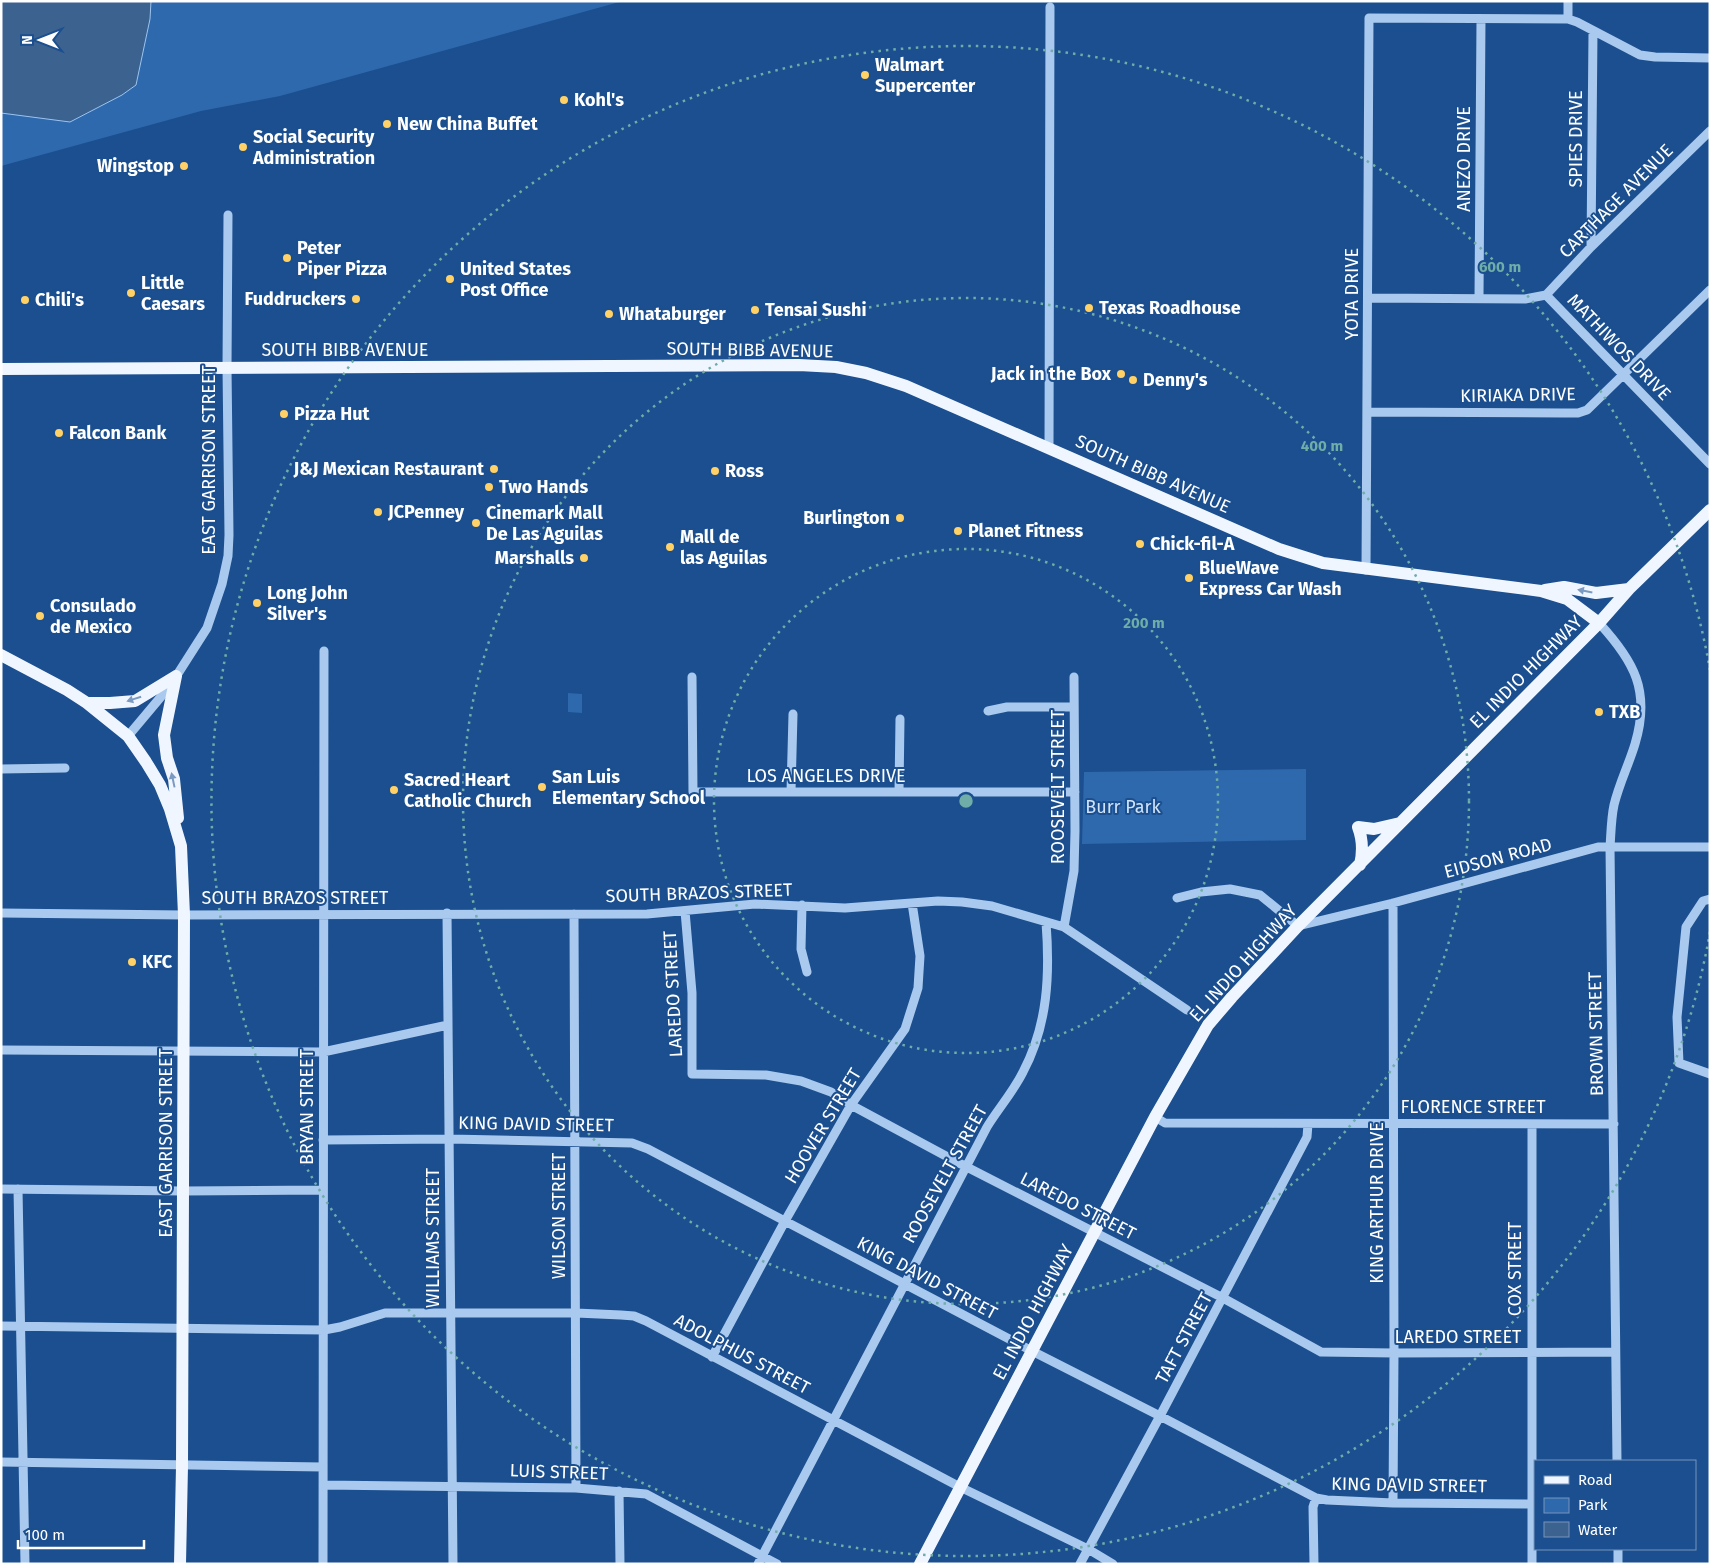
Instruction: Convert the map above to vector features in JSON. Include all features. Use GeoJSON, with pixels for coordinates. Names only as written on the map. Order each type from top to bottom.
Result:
{"type":"FeatureCollection","features":[{"type":"Feature","properties":{"kind":"main road","name":"SOUTH BIBB AVENUE"},"geometry":{"type":"LineString","coordinates":[[1,369],[790,365],[836,367],[866,373],[906,386],[1279,549],[1323,563],[1366,570],[1541,591],[1567,600],[1599,623]]}},
{"type":"Feature","properties":{"kind":"main road","name":"EL INDIO HIGHWAY"},"geometry":{"type":"LineString","coordinates":[[920,1564],[1155,1117],[1208,1025],[1298,926],[1599,623],[1629,589],[1710,510]]}},
{"type":"Feature","properties":{"kind":"main road"},"geometry":{"type":"LineString","coordinates":[[1541,591],[1564,587],[1596,593],[1629,589]]}},
{"type":"Feature","properties":{"kind":"main road","name":"EAST GARRISON STREET"},"geometry":{"type":"LineString","coordinates":[[1,655],[67,690],[87,703],[128,736],[160,785],[170,809],[181,846],[184,915],[183,1328],[180,1564]]}},
{"type":"Feature","properties":{"kind":"main road"},"geometry":{"type":"LineString","coordinates":[[87,703],[135,701],[176,676]]}},
{"type":"Feature","properties":{"kind":"main road"},"geometry":{"type":"LineString","coordinates":[[176,676],[164,735],[166,758],[174,779],[181,846]]}},
{"type":"Feature","properties":{"kind":"main road"},"geometry":{"type":"LineString","coordinates":[[1360,865],[1362,844],[1358,827],[1374,829],[1402,823]]}},
{"type":"Feature","properties":{"kind":"street"},"geometry":{"type":"LineString","coordinates":[[1568,1],[1568,19]]}},
{"type":"Feature","properties":{"kind":"street"},"geometry":{"type":"LineString","coordinates":[[1049,448],[1050,7]]}},
{"type":"Feature","properties":{"kind":"street","name":"YOTA DRIVE"},"geometry":{"type":"LineString","coordinates":[[1366,570],[1369,18],[1481,19]]}},
{"type":"Feature","properties":{"kind":"street"},"geometry":{"type":"LineString","coordinates":[[1481,19],[1568,19],[1646,57],[1710,58]]}},
{"type":"Feature","properties":{"kind":"street","name":"ANEZO DRIVE"},"geometry":{"type":"LineString","coordinates":[[1479,298],[1481,19]]}},
{"type":"Feature","properties":{"kind":"street","name":"SPIES DRIVE"},"geometry":{"type":"LineString","coordinates":[[1591,248],[1593,32]]}},
{"type":"Feature","properties":{"kind":"street","name":"CARTHAGE AVENUE"},"geometry":{"type":"LineString","coordinates":[[1546,295],[1710,131]]}},
{"type":"Feature","properties":{"kind":"street","name":"EAST GARRISON STREET"},"geometry":{"type":"LineString","coordinates":[[128,736],[170,686],[206,628],[222,584],[228,556],[228,215]]}},
{"type":"Feature","properties":{"kind":"street","name":"KIRIAKA DRIVE"},"geometry":{"type":"LineString","coordinates":[[1368,412],[1578,413],[1587,410],[1710,290]]}},
{"type":"Feature","properties":{"kind":"street","name":"MATHIWOS DRIVE"},"geometry":{"type":"LineString","coordinates":[[1368,298],[1525,299],[1546,295],[1710,464]]}},
{"type":"Feature","properties":{"kind":"street","name":"BROWN STREET"},"geometry":{"type":"LineString","coordinates":[[1599,623],[1629,660],[1640,692],[1641,714],[1636,742],[1614,806],[1610,847],[1617,1460]]}},
{"type":"Feature","properties":{"kind":"street","name":"BRYAN STREET"},"geometry":{"type":"LineString","coordinates":[[323,1564],[322,913],[324,651]]}},
{"type":"Feature","properties":{"kind":"street","name":"ROOSEVELT STREET"},"geometry":{"type":"LineString","coordinates":[[1064,927],[1074,871],[1074,676]]}},
{"type":"Feature","properties":{"kind":"street","name":"LOS ANGELES DRIVE"},"geometry":{"type":"LineString","coordinates":[[692,677],[693,792],[1075,792]]}},
{"type":"Feature","properties":{"kind":"street"},"geometry":{"type":"LineString","coordinates":[[988,711],[1007,707],[1074,707]]}},
{"type":"Feature","properties":{"kind":"street"},"geometry":{"type":"LineString","coordinates":[[791,792],[793,714]]}},
{"type":"Feature","properties":{"kind":"street"},"geometry":{"type":"LineString","coordinates":[[899,792],[900,719]]}},
{"type":"Feature","properties":{"kind":"street"},"geometry":{"type":"LineString","coordinates":[[1,769],[65,768]]}},
{"type":"Feature","properties":{"kind":"street","name":"EIDSON ROAD"},"geometry":{"type":"LineString","coordinates":[[1298,926],[1393,903],[1598,848],[1710,847]]}},
{"type":"Feature","properties":{"kind":"street"},"geometry":{"type":"LineString","coordinates":[[1177,898],[1201,892],[1230,889],[1260,895],[1298,926]]}},
{"type":"Feature","properties":{"kind":"street"},"geometry":{"type":"LineString","coordinates":[[1710,899],[1703,901],[1686,928],[1677,1017],[1679,1063],[1710,1074]]}},
{"type":"Feature","properties":{"kind":"street","name":"SOUTH BRAZOS STREET"},"geometry":{"type":"LineString","coordinates":[[1,913],[184,915],[322,913],[647,914],[755,904],[845,908],[912,903],[962,902],[992,906],[1064,927],[1187,1010]]}},
{"type":"Feature","properties":{"kind":"street","name":"HOOVER STREET"},"geometry":{"type":"LineString","coordinates":[[712,1357],[785,1221],[851,1105],[905,1029],[918,988],[920,956],[912,903]]}},
{"type":"Feature","properties":{"kind":"street","name":"KING ARTHUR DRIVE"},"geometry":{"type":"LineString","coordinates":[[1393,903],[1393,1503]]}},
{"type":"Feature","properties":{"kind":"street"},"geometry":{"type":"LineString","coordinates":[[802,906],[801,949],[807,972]]}},
{"type":"Feature","properties":{"kind":"street","name":"LAREDO STREET"},"geometry":{"type":"LineString","coordinates":[[685,911],[692,994],[692,1074],[766,1076],[801,1081],[831,1092],[851,1105],[957,1162],[1223,1298],[1321,1352],[1394,1354],[1615,1352]]}},
{"type":"Feature","properties":{"kind":"street","name":"WILLIAMS STREET"},"geometry":{"type":"LineString","coordinates":[[447,913],[450,1139],[449,1312],[453,1564]]}},
{"type":"Feature","properties":{"kind":"street","name":"WILSON STREET"},"geometry":{"type":"LineString","coordinates":[[574,914],[576,1488]]}},
{"type":"Feature","properties":{"kind":"street","name":"ROOSEVELT STREET"},"geometry":{"type":"LineString","coordinates":[[760,1560],[966,1166],[991,1121],[1016,1084],[1032,1052],[1046,1005],[1048,950],[1046,922]]}},
{"type":"Feature","properties":{"kind":"street"},"geometry":{"type":"LineString","coordinates":[[1,1050],[323,1052],[448,1025]]}},
{"type":"Feature","properties":{"kind":"street","name":"FLORENCE STREET"},"geometry":{"type":"LineString","coordinates":[[1155,1117],[1165,1123],[1614,1124]]}},
{"type":"Feature","properties":{"kind":"street","name":"TAFT STREET"},"geometry":{"type":"LineString","coordinates":[[1080,1564],[1307,1137],[1308,1124]]}},
{"type":"Feature","properties":{"kind":"street","name":"COX STREET"},"geometry":{"type":"LineString","coordinates":[[1532,1124],[1532,1564]]}},
{"type":"Feature","properties":{"kind":"street","name":"KING DAVID STREET"},"geometry":{"type":"LineString","coordinates":[[323,1140],[575,1140],[632,1143],[648,1149],[1316,1498],[1343,1502],[1532,1504]]}},
{"type":"Feature","properties":{"kind":"street"},"geometry":{"type":"LineString","coordinates":[[1,1189],[323,1190]]}},
{"type":"Feature","properties":{"kind":"street"},"geometry":{"type":"LineString","coordinates":[[18,1189],[24,1564]]}},
{"type":"Feature","properties":{"kind":"street","name":"ADOLPHUS STREET"},"geometry":{"type":"LineString","coordinates":[[1,1326],[324,1330],[340,1327],[385,1312],[576,1313],[634,1316],[960,1487],[1088,1549],[1113,1564]]}},
{"type":"Feature","properties":{"kind":"street"},"geometry":{"type":"LineString","coordinates":[[1,1462],[323,1467]]}},
{"type":"Feature","properties":{"kind":"street","name":"LUIS STREET"},"geometry":{"type":"LineString","coordinates":[[323,1485],[576,1488],[619,1490],[646,1494],[760,1560],[777,1564]]}},
{"type":"Feature","properties":{"kind":"street"},"geometry":{"type":"LineString","coordinates":[[619,1490],[620,1564]]}},
{"type":"Feature","properties":{"kind":"street"},"geometry":{"type":"LineString","coordinates":[[1314,1564],[1313,1508],[1316,1498]]}},
{"type":"Feature","properties":{"kind":"street"},"geometry":{"type":"LineString","coordinates":[[1618,1550],[1618,1564]]}},
{"type":"Feature","properties":{"kind":"green space"},"geometry":{"type":"Polygon","coordinates":[[[1,1],[623,1],[280,96],[201,111],[1,166],[1,1]]]}},
{"type":"Feature","properties":{"kind":"green space"},"geometry":{"type":"Polygon","coordinates":[[[568,693],[582,694],[582,713],[568,712],[568,693]]]}},
{"type":"Feature","properties":{"kind":"green space","name":"Burr Park"},"geometry":{"type":"Polygon","coordinates":[[[1306,769],[1306,840],[1082,844],[1084,772],[1306,769]]]}},
{"type":"Feature","properties":{"kind":"water"},"geometry":{"type":"Polygon","coordinates":[[[1,1],[151,1],[150,19],[136,85],[122,95],[70,122],[1,113],[1,1]]]}},
{"type":"Feature","properties":{"kind":"place","name":"Walmart Supercenter"},"geometry":{"type":"Point","coordinates":[865,75]}},
{"type":"Feature","properties":{"kind":"place","name":"Kohl's"},"geometry":{"type":"Point","coordinates":[564,100]}},
{"type":"Feature","properties":{"kind":"place","name":"New China Buffet"},"geometry":{"type":"Point","coordinates":[387,124]}},
{"type":"Feature","properties":{"kind":"place","name":"Social Security Administration"},"geometry":{"type":"Point","coordinates":[243,147]}},
{"type":"Feature","properties":{"kind":"place","name":"Wingstop"},"geometry":{"type":"Point","coordinates":[184,166]}},
{"type":"Feature","properties":{"kind":"place","name":"Peter Piper Pizza"},"geometry":{"type":"Point","coordinates":[287,258]}},
{"type":"Feature","properties":{"kind":"place","name":"United States Post Office"},"geometry":{"type":"Point","coordinates":[450,279]}},
{"type":"Feature","properties":{"kind":"place","name":"Little Caesars"},"geometry":{"type":"Point","coordinates":[131,293]}},
{"type":"Feature","properties":{"kind":"place","name":"Fuddruckers"},"geometry":{"type":"Point","coordinates":[356,299]}},
{"type":"Feature","properties":{"kind":"place","name":"Chili's"},"geometry":{"type":"Point","coordinates":[25,300]}},
{"type":"Feature","properties":{"kind":"place","name":"Texas Roadhouse"},"geometry":{"type":"Point","coordinates":[1089,308]}},
{"type":"Feature","properties":{"kind":"place","name":"Tensai Sushi"},"geometry":{"type":"Point","coordinates":[755,310]}},
{"type":"Feature","properties":{"kind":"place","name":"Whataburger"},"geometry":{"type":"Point","coordinates":[609,314]}},
{"type":"Feature","properties":{"kind":"place","name":"Jack in the Box"},"geometry":{"type":"Point","coordinates":[1121,374]}},
{"type":"Feature","properties":{"kind":"place","name":"Denny's"},"geometry":{"type":"Point","coordinates":[1133,380]}},
{"type":"Feature","properties":{"kind":"place","name":"Pizza Hut"},"geometry":{"type":"Point","coordinates":[284,414]}},
{"type":"Feature","properties":{"kind":"place","name":"Falcon Bank"},"geometry":{"type":"Point","coordinates":[59,433]}},
{"type":"Feature","properties":{"kind":"place","name":"J&J Mexican Restaurant"},"geometry":{"type":"Point","coordinates":[494,469]}},
{"type":"Feature","properties":{"kind":"place","name":"Ross"},"geometry":{"type":"Point","coordinates":[715,471]}},
{"type":"Feature","properties":{"kind":"place","name":"Two Hands"},"geometry":{"type":"Point","coordinates":[489,487]}},
{"type":"Feature","properties":{"kind":"place","name":"JCPenney"},"geometry":{"type":"Point","coordinates":[378,512]}},
{"type":"Feature","properties":{"kind":"place","name":"Burlington"},"geometry":{"type":"Point","coordinates":[900,518]}},
{"type":"Feature","properties":{"kind":"place","name":"Cinemark Mall De Las Aguilas"},"geometry":{"type":"Point","coordinates":[476,523]}},
{"type":"Feature","properties":{"kind":"place","name":"Planet Fitness"},"geometry":{"type":"Point","coordinates":[958,531]}},
{"type":"Feature","properties":{"kind":"place","name":"Chick-fil-A"},"geometry":{"type":"Point","coordinates":[1140,544]}},
{"type":"Feature","properties":{"kind":"place","name":"Mall de las Aguilas"},"geometry":{"type":"Point","coordinates":[670,547]}},
{"type":"Feature","properties":{"kind":"place","name":"Marshalls"},"geometry":{"type":"Point","coordinates":[584,558]}},
{"type":"Feature","properties":{"kind":"place","name":"BlueWave Express Car Wash"},"geometry":{"type":"Point","coordinates":[1189,578]}},
{"type":"Feature","properties":{"kind":"place","name":"Long John Silver's"},"geometry":{"type":"Point","coordinates":[257,603]}},
{"type":"Feature","properties":{"kind":"place","name":"Consulado de Mexico"},"geometry":{"type":"Point","coordinates":[40,616]}},
{"type":"Feature","properties":{"kind":"place","name":"TXB"},"geometry":{"type":"Point","coordinates":[1599,712]}},
{"type":"Feature","properties":{"kind":"place","name":"San Luis Elementary School"},"geometry":{"type":"Point","coordinates":[542,787]}},
{"type":"Feature","properties":{"kind":"place","name":"Sacred Heart Catholic Church"},"geometry":{"type":"Point","coordinates":[394,790]}},
{"type":"Feature","properties":{"kind":"place","name":"KFC"},"geometry":{"type":"Point","coordinates":[132,962]}}]}
